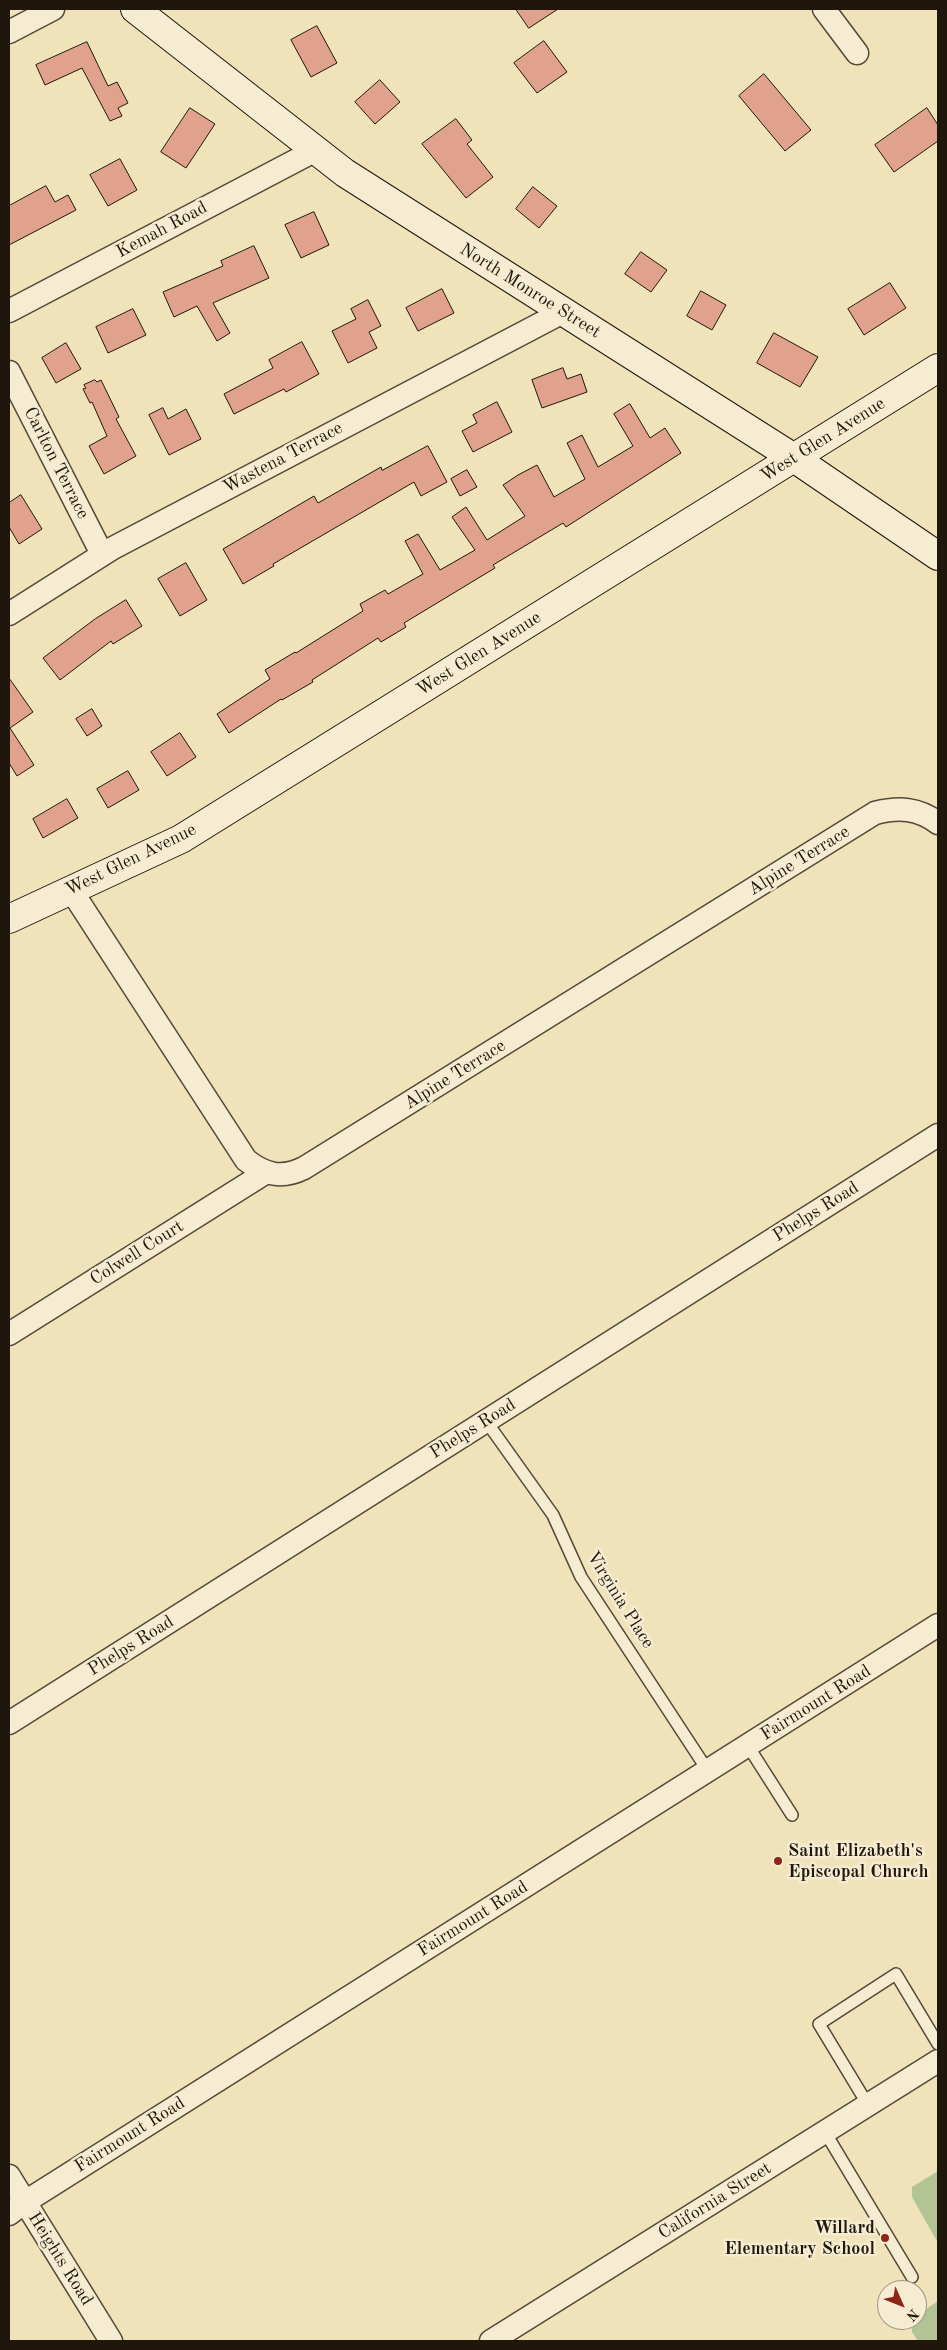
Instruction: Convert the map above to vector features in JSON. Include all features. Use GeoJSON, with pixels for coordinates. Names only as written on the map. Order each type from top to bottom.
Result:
{"type":"FeatureCollection","features":[{"type":"Feature","properties":{"kind":"street"},"geometry":{"type":"LineString","coordinates":[[9,32],[53,9]]}},
{"type":"Feature","properties":{"kind":"street","name":"North Monroe Street"},"geometry":{"type":"LineString","coordinates":[[135,9],[345,173],[794,458],[938,556]]}},
{"type":"Feature","properties":{"kind":"street"},"geometry":{"type":"LineString","coordinates":[[824,9],[857,53]]}},
{"type":"Feature","properties":{"kind":"street","name":"Kemah Road"},"geometry":{"type":"LineString","coordinates":[[9,311],[316,150]]}},
{"type":"Feature","properties":{"kind":"street","name":"Wastena Terrace"},"geometry":{"type":"LineString","coordinates":[[9,614],[102,554],[563,312]]}},
{"type":"Feature","properties":{"kind":"street","name":"West Glen Avenue"},"geometry":{"type":"LineString","coordinates":[[9,919],[181,839],[938,368]]}},
{"type":"Feature","properties":{"kind":"street","name":"Carlton Terrace"},"geometry":{"type":"LineString","coordinates":[[9,372],[102,554]]}},
{"type":"Feature","properties":{"kind":"street","name":"Alpine Terrace"},"geometry":{"type":"LineString","coordinates":[[265,1173],[279,1175],[294,1173],[304,1168],[875,814],[893,809],[912,810],[929,816],[938,823]]}},
{"type":"Feature","properties":{"kind":"street"},"geometry":{"type":"LineString","coordinates":[[71,890],[246,1160],[265,1173]]}},
{"type":"Feature","properties":{"kind":"street","name":"Phelps Road"},"geometry":{"type":"LineString","coordinates":[[9,1723],[938,1134]]}},
{"type":"Feature","properties":{"kind":"street","name":"Colwell Court"},"geometry":{"type":"LineString","coordinates":[[9,1334],[265,1173]]}},
{"type":"Feature","properties":{"kind":"street","name":"Fairmount Road"},"geometry":{"type":"LineString","coordinates":[[17,2208],[938,1625]]}},
{"type":"Feature","properties":{"kind":"street","name":"California Street"},"geometry":{"type":"LineString","coordinates":[[491,2341],[518,2334],[825,2132],[938,2061]]}},
{"type":"Feature","properties":{"kind":"street","name":"Heights Road"},"geometry":{"type":"LineString","coordinates":[[9,2176],[17,2208],[111,2341]]}},
{"type":"Feature","properties":{"kind":"lane","name":"Virginia Place"},"geometry":{"type":"LineString","coordinates":[[486,1421],[553,1515],[581,1578],[708,1771]]}},
{"type":"Feature","properties":{"kind":"lane"},"geometry":{"type":"LineString","coordinates":[[748,1746],[792,1815]]}},
{"type":"Feature","properties":{"kind":"lane"},"geometry":{"type":"LineString","coordinates":[[868,2105],[819,2024],[896,1974],[938,2044]]}},
{"type":"Feature","properties":{"kind":"lane"},"geometry":{"type":"LineString","coordinates":[[825,2132],[912,2277]]}},
{"type":"Feature","properties":{"kind":"green space"},"geometry":{"type":"Polygon","coordinates":[[[938,2171],[938,2243],[912,2197],[912,2187],[938,2171]]]}},
{"type":"Feature","properties":{"kind":"green space"},"geometry":{"type":"Polygon","coordinates":[[[938,2301],[938,2341],[918,2341],[912,2332],[912,2330],[927,2330],[927,2308],[938,2301]]]}},
{"type":"Feature","properties":{"kind":"building"},"geometry":{"type":"Polygon","coordinates":[[[516,9],[558,9],[529,28],[516,9]]]}},
{"type":"Feature","properties":{"kind":"building"},"geometry":{"type":"Polygon","coordinates":[[[317,26],[337,63],[311,77],[291,40],[317,26]]]}},
{"type":"Feature","properties":{"kind":"building"},"geometry":{"type":"Polygon","coordinates":[[[544,41],[567,72],[537,93],[514,63],[544,41]]]}},
{"type":"Feature","properties":{"kind":"building"},"geometry":{"type":"Polygon","coordinates":[[[87,42],[108,86],[117,82],[128,103],[118,108],[122,116],[110,121],[82,68],[45,85],[36,65],[87,42]]]}},
{"type":"Feature","properties":{"kind":"building"},"geometry":{"type":"Polygon","coordinates":[[[764,74],[811,130],[785,151],[739,96],[764,74]]]}},
{"type":"Feature","properties":{"kind":"building"},"geometry":{"type":"Polygon","coordinates":[[[380,80],[400,102],[375,124],[355,102],[380,80]]]}},
{"type":"Feature","properties":{"kind":"building"},"geometry":{"type":"Polygon","coordinates":[[[190,108],[215,124],[186,168],[161,152],[190,108]]]}},
{"type":"Feature","properties":{"kind":"building"},"geometry":{"type":"Polygon","coordinates":[[[927,108],[938,125],[938,141],[894,172],[875,145],[927,108]]]}},
{"type":"Feature","properties":{"kind":"building"},"geometry":{"type":"Polygon","coordinates":[[[456,119],[472,140],[467,144],[493,177],[466,198],[422,144],[456,119]]]}},
{"type":"Feature","properties":{"kind":"building"},"geometry":{"type":"Polygon","coordinates":[[[120,159],[137,190],[108,206],[90,175],[120,159]]]}},
{"type":"Feature","properties":{"kind":"building"},"geometry":{"type":"Polygon","coordinates":[[[46,186],[55,202],[68,195],[76,210],[9,245],[9,206],[46,186]]]}},
{"type":"Feature","properties":{"kind":"building"},"geometry":{"type":"Polygon","coordinates":[[[533,187],[557,206],[539,228],[516,209],[533,187]]]}},
{"type":"Feature","properties":{"kind":"building"},"geometry":{"type":"Polygon","coordinates":[[[314,212],[329,245],[301,258],[285,225],[314,212]]]}},
{"type":"Feature","properties":{"kind":"building"},"geometry":{"type":"Polygon","coordinates":[[[254,246],[269,278],[213,303],[230,333],[217,341],[197,306],[174,317],[163,292],[223,266],[221,261],[254,246]]]}},
{"type":"Feature","properties":{"kind":"building"},"geometry":{"type":"Polygon","coordinates":[[[641,252],[667,270],[651,292],[625,274],[641,252]]]}},
{"type":"Feature","properties":{"kind":"building"},"geometry":{"type":"Polygon","coordinates":[[[890,283],[906,308],[864,335],[848,309],[890,283]]]}},
{"type":"Feature","properties":{"kind":"building"},"geometry":{"type":"Polygon","coordinates":[[[442,289],[454,313],[418,331],[406,308],[442,289]]]}},
{"type":"Feature","properties":{"kind":"building"},"geometry":{"type":"Polygon","coordinates":[[[701,291],[726,305],[712,330],[687,316],[701,291]]]}},
{"type":"Feature","properties":{"kind":"building"},"geometry":{"type":"Polygon","coordinates":[[[368,300],[381,326],[369,332],[377,348],[348,363],[332,331],[356,319],[351,309],[368,300]]]}},
{"type":"Feature","properties":{"kind":"building"},"geometry":{"type":"Polygon","coordinates":[[[133,309],[146,335],[108,353],[96,327],[133,309]]]}},
{"type":"Feature","properties":{"kind":"building"},"geometry":{"type":"Polygon","coordinates":[[[774,333],[818,357],[800,387],[757,363],[774,333]]]}},
{"type":"Feature","properties":{"kind":"building"},"geometry":{"type":"Polygon","coordinates":[[[302,342],[319,374],[286,392],[284,389],[234,414],[224,394],[273,368],[269,360],[302,342]]]}},
{"type":"Feature","properties":{"kind":"building"},"geometry":{"type":"Polygon","coordinates":[[[66,343],[81,369],[56,383],[42,358],[66,343]]]}},
{"type":"Feature","properties":{"kind":"building"},"geometry":{"type":"Polygon","coordinates":[[[563,368],[567,379],[581,374],[587,392],[542,408],[532,380],[563,368]]]}},
{"type":"Feature","properties":{"kind":"building"},"geometry":{"type":"Polygon","coordinates":[[[95,380],[97,382],[101,380],[119,417],[116,419],[136,456],[104,474],[89,446],[107,436],[92,402],[90,403],[83,389],[86,388],[84,385],[95,380]]]}},
{"type":"Feature","properties":{"kind":"building"},"geometry":{"type":"Polygon","coordinates":[[[497,402],[512,432],[473,452],[462,431],[477,423],[473,415],[497,402]]]}},
{"type":"Feature","properties":{"kind":"building"},"geometry":{"type":"Polygon","coordinates":[[[630,404],[650,438],[665,428],[681,453],[566,527],[563,523],[493,565],[495,568],[404,623],[406,627],[381,642],[378,638],[312,680],[313,682],[281,699],[229,733],[217,714],[270,679],[265,670],[363,611],[360,604],[385,590],[388,594],[423,574],[405,541],[418,534],[440,570],[475,550],[452,517],[466,507],[487,540],[525,516],[503,485],[518,475],[537,465],[554,497],[585,479],[567,443],[582,435],[598,467],[633,446],[614,414],[630,404]]]}},
{"type":"Feature","properties":{"kind":"building"},"geometry":{"type":"Polygon","coordinates":[[[163,408],[168,419],[186,409],[201,439],[169,455],[149,415],[163,408]]]}},
{"type":"Feature","properties":{"kind":"building"},"geometry":{"type":"Polygon","coordinates":[[[428,446],[447,482],[421,496],[414,482],[273,564],[274,566],[243,584],[223,549],[314,496],[318,503],[381,467],[382,470],[428,446]]]}},
{"type":"Feature","properties":{"kind":"building"},"geometry":{"type":"Polygon","coordinates":[[[467,470],[477,487],[460,496],[451,479],[467,470]]]}},
{"type":"Feature","properties":{"kind":"building"},"geometry":{"type":"Polygon","coordinates":[[[21,495],[42,529],[19,544],[9,527],[9,503],[21,495]]]}},
{"type":"Feature","properties":{"kind":"building"},"geometry":{"type":"Polygon","coordinates":[[[186,563],[207,600],[180,616],[158,579],[186,563]]]}},
{"type":"Feature","properties":{"kind":"building"},"geometry":{"type":"Polygon","coordinates":[[[126,600],[142,626],[113,644],[111,641],[60,680],[43,658],[95,619],[126,600]]]}},
{"type":"Feature","properties":{"kind":"building"},"geometry":{"type":"Polygon","coordinates":[[[9,678],[33,712],[10,728],[34,765],[17,776],[9,763],[9,678]]]}},
{"type":"Feature","properties":{"kind":"building"},"geometry":{"type":"Polygon","coordinates":[[[92,709],[102,726],[87,736],[76,719],[92,709]]]}},
{"type":"Feature","properties":{"kind":"building"},"geometry":{"type":"Polygon","coordinates":[[[180,733],[196,757],[167,776],[151,752],[180,733]]]}},
{"type":"Feature","properties":{"kind":"building"},"geometry":{"type":"Polygon","coordinates":[[[128,771],[139,790],[108,808],[97,789],[128,771]]]}},
{"type":"Feature","properties":{"kind":"building"},"geometry":{"type":"Polygon","coordinates":[[[67,799],[78,818],[43,838],[33,819],[67,799]]]}},
{"type":"Feature","properties":{"kind":"place","name":"Saint Elizabeth's Episcopal Church"},"geometry":{"type":"Point","coordinates":[778,1861]}},
{"type":"Feature","properties":{"kind":"place","name":"Willard Elementary School"},"geometry":{"type":"Point","coordinates":[885,2238]}}]}
